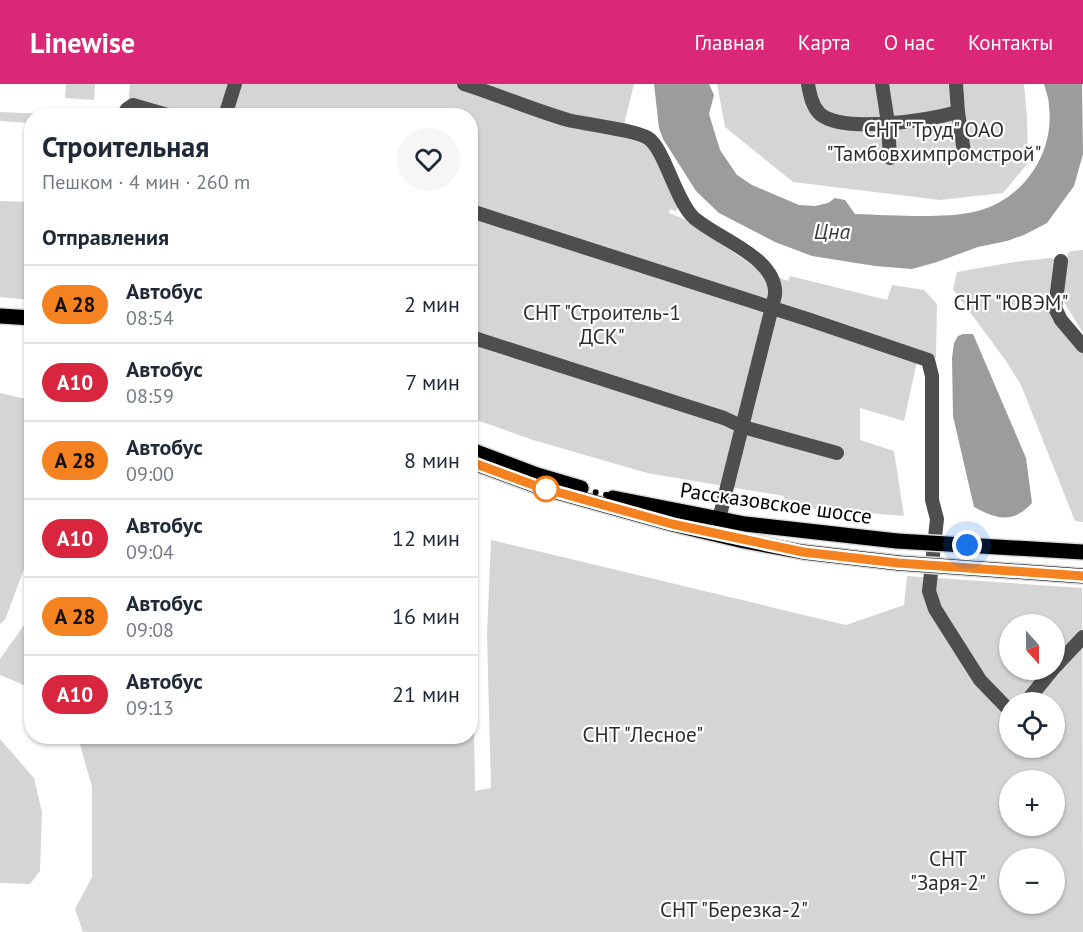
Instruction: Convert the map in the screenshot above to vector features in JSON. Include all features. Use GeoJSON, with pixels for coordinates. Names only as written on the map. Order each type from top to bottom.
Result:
{"type":"FeatureCollection","features":[{"type":"Feature","properties":{"kind":"main road"},"geometry":{"type":"LineString","coordinates":[[0,316],[24,318]]}},
{"type":"Feature","properties":{"kind":"main road","name":"Рассказовское шоссе"},"geometry":{"type":"LineString","coordinates":[[478,453],[537,475],[612,498],[719,519],[776,528],[897,541],[1083,552]]}},
{"type":"Feature","properties":{"kind":"main road","name":"Рассказовское шоссе"},"geometry":{"type":"LineString","coordinates":[[478,465],[539,487],[744,541],[803,552],[898,563],[1083,576]]}},
{"type":"Feature","properties":{"kind":"street"},"geometry":{"type":"LineString","coordinates":[[228,108],[235,84]]}},
{"type":"Feature","properties":{"kind":"street"},"geometry":{"type":"LineString","coordinates":[[464,84],[567,119],[637,134],[651,140],[690,214],[748,253],[771,273],[776,287],[719,519]]}},
{"type":"Feature","properties":{"kind":"street"},"geometry":{"type":"LineString","coordinates":[[808,84],[814,106],[829,119],[850,124],[935,119],[958,112]]}},
{"type":"Feature","properties":{"kind":"street"},"geometry":{"type":"LineString","coordinates":[[882,84],[890,158]]}},
{"type":"Feature","properties":{"kind":"street"},"geometry":{"type":"LineString","coordinates":[[956,84],[964,152]]}},
{"type":"Feature","properties":{"kind":"street"},"geometry":{"type":"LineString","coordinates":[[128,108],[133,105],[143,108]]}},
{"type":"Feature","properties":{"kind":"street"},"geometry":{"type":"LineString","coordinates":[[478,213],[928,360],[932,376],[932,500],[937,519],[929,591],[935,609],[980,680],[999,700]]}},
{"type":"Feature","properties":{"kind":"street"},"geometry":{"type":"LineString","coordinates":[[1060,261],[1055,308],[1060,320],[1083,346]]}},
{"type":"Feature","properties":{"kind":"street"},"geometry":{"type":"LineString","coordinates":[[478,339],[724,418],[743,427],[837,453]]}},
{"type":"Feature","properties":{"kind":"street"},"geometry":{"type":"LineString","coordinates":[[1065,656],[1083,637]]}},
{"type":"Feature","properties":{"kind":"street"},"geometry":{"type":"LineString","coordinates":[[1034,692],[1044,680]]}},
{"type":"Feature","properties":{"kind":"green space"},"geometry":{"type":"Polygon","coordinates":[[[66,84],[95,84],[94,100],[65,98],[66,84]]]}},
{"type":"Feature","properties":{"kind":"green space","name":"СНТ \"Строитель-1 ДСК\""},"geometry":{"type":"Polygon","coordinates":[[[130,84],[634,84],[621,137],[649,145],[680,203],[676,211],[670,209],[669,213],[684,219],[761,271],[788,281],[790,276],[887,300],[892,285],[924,290],[937,304],[936,358],[919,352],[904,421],[860,408],[860,440],[894,451],[904,516],[782,506],[784,496],[647,473],[533,440],[478,420],[478,108],[128,108],[130,84]]]}},
{"type":"Feature","properties":{"kind":"green space","name":"СНТ \"Труд\" ОАО \"Тамбовхимпромстрой\""},"geometry":{"type":"Polygon","coordinates":[[[717,84],[1024,84],[1028,163],[1003,193],[940,200],[793,182],[725,127],[717,84]]]}},
{"type":"Feature","properties":{"kind":"green space"},"geometry":{"type":"Polygon","coordinates":[[[0,112],[24,113],[24,123],[0,121],[0,112]]]}},
{"type":"Feature","properties":{"kind":"green space"},"geometry":{"type":"Polygon","coordinates":[[[0,201],[24,202],[24,299],[0,297],[0,201]]]}},
{"type":"Feature","properties":{"kind":"green space"},"geometry":{"type":"Polygon","coordinates":[[[1083,250],[1083,333],[1061,297],[1068,253],[1083,250]]]}},
{"type":"Feature","properties":{"kind":"green space","name":"СНТ \"ЮВЭМ\""},"geometry":{"type":"Polygon","coordinates":[[[1051,258],[1057,260],[1050,300],[1052,319],[1078,348],[1083,347],[1083,522],[1075,521],[1021,385],[953,289],[957,272],[1051,258]]]}},
{"type":"Feature","properties":{"kind":"green space"},"geometry":{"type":"Polygon","coordinates":[[[0,393],[24,398],[24,569],[5,620],[0,624],[0,393]]]}},
{"type":"Feature","properties":{"kind":"green space"},"geometry":{"type":"Polygon","coordinates":[[[491,540],[846,625],[904,605],[907,576],[1082,588],[1083,932],[83,932],[75,909],[92,877],[92,787],[80,744],[474,744],[475,791],[491,788],[487,635],[491,540]]]}},
{"type":"Feature","properties":{"kind":"green space"},"geometry":{"type":"Polygon","coordinates":[[[24,625],[24,685],[0,675],[0,659],[24,625]]]}},
{"type":"Feature","properties":{"kind":"green space"},"geometry":{"type":"Polygon","coordinates":[[[0,739],[34,778],[42,812],[40,871],[30,884],[0,883],[0,739]]]}},
{"type":"Feature","properties":{"kind":"water","name":"Цна"},"geometry":{"type":"Polygon","coordinates":[[[654,84],[709,84],[714,95],[709,114],[720,150],[737,175],[752,185],[799,205],[815,206],[828,203],[835,198],[845,200],[855,214],[915,216],[960,214],[991,207],[1020,187],[1040,158],[1049,124],[1048,101],[1044,84],[1082,84],[1083,154],[1074,186],[1047,223],[1024,235],[978,247],[912,269],[812,256],[775,242],[719,213],[696,191],[663,139],[659,128],[654,84]]]}},
{"type":"Feature","properties":{"kind":"water"},"geometry":{"type":"Polygon","coordinates":[[[973,334],[1026,458],[1032,503],[1025,510],[1011,517],[997,517],[974,507],[953,416],[952,358],[954,343],[958,336],[973,334]]]}},
{"type":"Feature","properties":{"kind":"bus line"},"geometry":{"type":"LineString","coordinates":[[478,465],[539,487],[672,524],[803,552],[898,563],[1083,576]]}},
{"type":"Feature","properties":{"kind":"route"},"geometry":{"type":"LineString","coordinates":[[546,489],[556,481],[612,498],[744,524],[897,541],[967,545]]}},
{"type":"Feature","properties":{"kind":"park label","name":"СНТ \"Лесное\""},"geometry":{"type":"Point","coordinates":[643,734]}},
{"type":"Feature","properties":{"kind":"park label","name":"СНТ \"Заря-2\""},"geometry":{"type":"Point","coordinates":[948,870]}},
{"type":"Feature","properties":{"kind":"park label","name":"СНТ \"Березка-2\""},"geometry":{"type":"Point","coordinates":[734,909]}}]}
